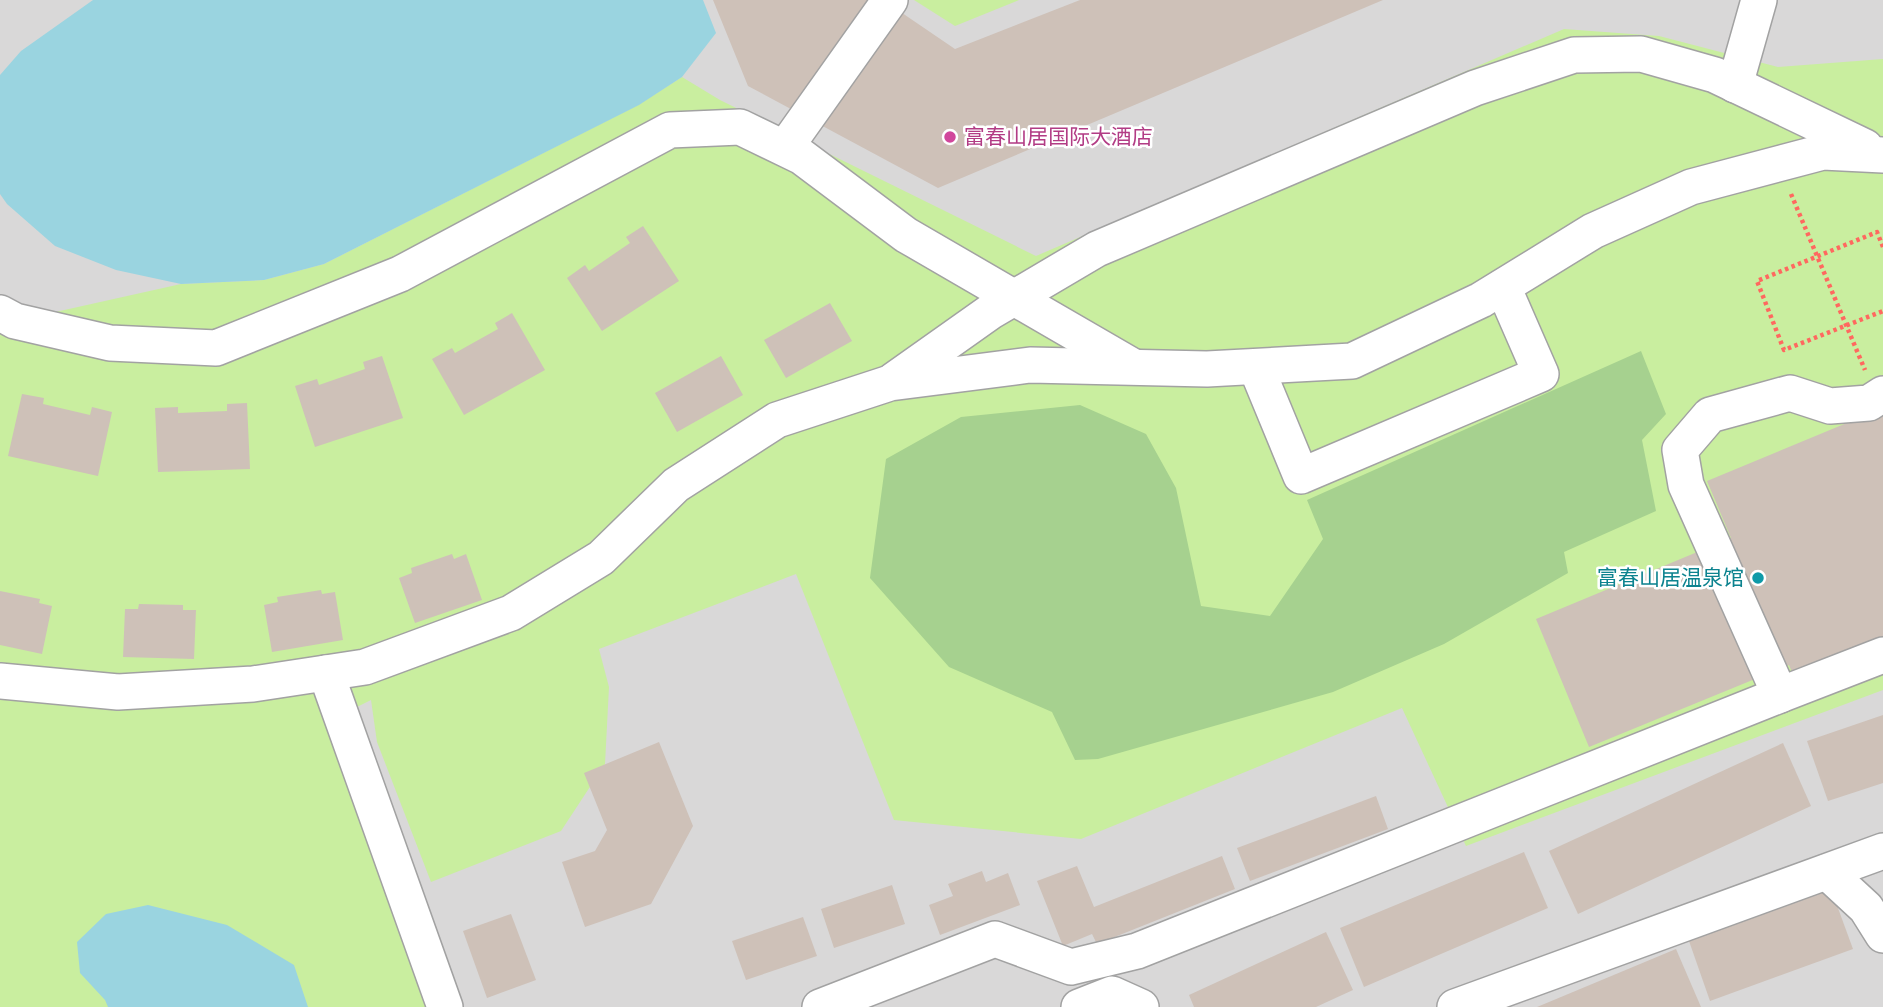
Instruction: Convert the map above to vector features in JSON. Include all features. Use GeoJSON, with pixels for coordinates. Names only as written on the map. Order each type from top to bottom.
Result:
{"type":"FeatureCollection","features":[{"type":"Feature","properties":{"kind":"lane"},"geometry":{"type":"LineString","coordinates":[[785,148],[890,0]]}},
{"type":"Feature","properties":{"kind":"lane"},"geometry":{"type":"LineString","coordinates":[[1735,85],[1759,0]]}},
{"type":"Feature","properties":{"kind":"lane"},"geometry":{"type":"LineString","coordinates":[[890,383],[990,312],[1097,248],[1475,88],[1574,55],[1641,54],[1715,75],[1882,155]]}},
{"type":"Feature","properties":{"kind":"lane"},"geometry":{"type":"LineString","coordinates":[[0,313],[15,321],[110,344],[216,348],[400,274],[670,130],[740,127],[802,157],[906,235],[1135,368]]}},
{"type":"Feature","properties":{"kind":"lane"},"geometry":{"type":"LineString","coordinates":[[0,681],[118,692],[253,684],[365,667],[511,613],[601,558],[676,485],[777,420],[890,383],[1030,365],[1207,369],[1352,361],[1481,300],[1592,231],[1691,187],[1823,152],[1882,155]]}},
{"type":"Feature","properties":{"kind":"lane"},"geometry":{"type":"LineString","coordinates":[[1256,367],[1301,476],[1541,374],[1503,287]]}},
{"type":"Feature","properties":{"kind":"lane"},"geometry":{"type":"LineString","coordinates":[[1780,695],[1686,485],[1680,450],[1710,415],[1790,393],[1830,406],[1869,403],[1880,396]]}},
{"type":"Feature","properties":{"kind":"lane"},"geometry":{"type":"LineString","coordinates":[[820,1007],[996,939],[1071,967],[1137,951],[1883,655]]}},
{"type":"Feature","properties":{"kind":"lane"},"geometry":{"type":"LineString","coordinates":[[326,673],[445,1007]]}},
{"type":"Feature","properties":{"kind":"lane"},"geometry":{"type":"LineString","coordinates":[[1455,1007],[1883,851]]}},
{"type":"Feature","properties":{"kind":"lane"},"geometry":{"type":"LineString","coordinates":[[1827,872],[1866,908],[1883,935]]}},
{"type":"Feature","properties":{"kind":"lane"},"geometry":{"type":"LineString","coordinates":[[1079,1007],[1112,994],[1141,1007]]}},
{"type":"Feature","properties":{"kind":"path"},"geometry":{"type":"LineString","coordinates":[[1779,164],[1846,325],[1880,396]]}},
{"type":"Feature","properties":{"kind":"path"},"geometry":{"type":"LineString","coordinates":[[1883,247],[1877,232],[1756,281],[1784,350],[1883,311]]}},
{"type":"Feature","properties":{"kind":"shaded area"},"geometry":{"type":"Polygon","coordinates":[[[0,0],[1883,0],[1883,1007],[0,1007],[0,0]]]}},
{"type":"Feature","properties":{"kind":"green space"},"geometry":{"type":"Polygon","coordinates":[[[914,0],[1019,0],[955,26],[914,0]]]}},
{"type":"Feature","properties":{"kind":"green space"},"geometry":{"type":"Polygon","coordinates":[[[1564,29],[1659,36],[1778,67],[1883,59],[1883,690],[1466,846],[1402,708],[1081,839],[894,820],[796,574],[599,649],[609,687],[605,764],[561,831],[431,882],[377,742],[371,700],[341,715],[445,1007],[0,1007],[0,313],[15,321],[181,284],[264,280],[324,264],[638,105],[682,77],[720,100],[1036,256],[1564,29]]]}},
{"type":"Feature","properties":{"kind":"green space"},"geometry":{"type":"Polygon","coordinates":[[[1641,351],[1666,414],[1642,440],[1656,511],[1564,552],[1568,573],[1444,644],[1333,692],[1098,759],[1075,760],[1052,712],[949,667],[870,578],[886,459],[961,417],[1080,405],[1146,434],[1176,488],[1201,606],[1270,616],[1323,539],[1307,500],[1641,351]]]}},
{"type":"Feature","properties":{"kind":"water"},"geometry":{"type":"Polygon","coordinates":[[[93,0],[703,0],[716,33],[682,77],[639,105],[324,264],[264,280],[181,284],[116,270],[55,246],[7,204],[0,194],[0,75],[21,51],[93,0]]]}},
{"type":"Feature","properties":{"kind":"water"},"geometry":{"type":"Polygon","coordinates":[[[148,905],[227,925],[294,965],[308,1007],[108,1007],[105,1000],[80,973],[77,942],[106,914],[148,905]]]}},
{"type":"Feature","properties":{"kind":"building","name":"富春山居国际大酒店"},"geometry":{"type":"Polygon","coordinates":[[[713,0],[883,0],[955,49],[1080,0],[1383,0],[938,188],[748,86],[713,0]]]}},
{"type":"Feature","properties":{"kind":"building"},"geometry":{"type":"Polygon","coordinates":[[[643,226],[679,281],[602,331],[567,278],[585,265],[589,271],[630,243],[626,237],[643,226]]]}},
{"type":"Feature","properties":{"kind":"building"},"geometry":{"type":"Polygon","coordinates":[[[830,303],[852,341],[786,378],[764,340],[830,303]]]}},
{"type":"Feature","properties":{"kind":"building"},"geometry":{"type":"Polygon","coordinates":[[[512,313],[545,370],[464,415],[432,359],[452,348],[455,353],[498,329],[495,323],[512,313]]]}},
{"type":"Feature","properties":{"kind":"building"},"geometry":{"type":"Polygon","coordinates":[[[382,356],[403,418],[315,447],[295,386],[317,379],[319,385],[365,369],[363,362],[382,356]]]}},
{"type":"Feature","properties":{"kind":"building"},"geometry":{"type":"Polygon","coordinates":[[[721,356],[743,395],[677,432],[655,393],[721,356]]]}},
{"type":"Feature","properties":{"kind":"building"},"geometry":{"type":"Polygon","coordinates":[[[22,394],[44,398],[43,404],[90,415],[92,407],[112,412],[98,476],[8,456],[22,394]]]}},
{"type":"Feature","properties":{"kind":"building"},"geometry":{"type":"Polygon","coordinates":[[[247,403],[250,469],[158,472],[155,408],[178,407],[178,413],[227,411],[227,404],[247,403]]]}},
{"type":"Feature","properties":{"kind":"building","name":"富春山居温泉馆"},"geometry":{"type":"Polygon","coordinates":[[[1883,408],[1883,645],[1796,682],[1789,665],[1589,747],[1536,619],[1731,538],[1707,481],[1883,408]]]}},
{"type":"Feature","properties":{"kind":"building"},"geometry":{"type":"Polygon","coordinates":[[[452,554],[454,559],[466,554],[482,600],[415,623],[399,578],[412,573],[411,568],[452,554]]]}},
{"type":"Feature","properties":{"kind":"building"},"geometry":{"type":"Polygon","coordinates":[[[321,590],[322,594],[335,592],[343,640],[272,652],[264,605],[278,602],[277,597],[321,590]]]}},
{"type":"Feature","properties":{"kind":"building"},"geometry":{"type":"Polygon","coordinates":[[[0,591],[40,599],[39,603],[52,606],[42,654],[0,645],[0,591]]]}},
{"type":"Feature","properties":{"kind":"building"},"geometry":{"type":"Polygon","coordinates":[[[139,604],[183,605],[183,610],[196,610],[194,659],[123,657],[125,609],[138,609],[139,604]]]}},
{"type":"Feature","properties":{"kind":"building"},"geometry":{"type":"Polygon","coordinates":[[[1883,715],[1883,783],[1828,801],[1807,741],[1883,715]]]}},
{"type":"Feature","properties":{"kind":"building"},"geometry":{"type":"Polygon","coordinates":[[[659,742],[693,826],[651,904],[585,927],[562,862],[595,851],[607,830],[584,773],[659,742]]]}},
{"type":"Feature","properties":{"kind":"building"},"geometry":{"type":"Polygon","coordinates":[[[1783,743],[1811,806],[1578,914],[1549,851],[1783,743]]]}},
{"type":"Feature","properties":{"kind":"building"},"geometry":{"type":"Polygon","coordinates":[[[1376,796],[1388,829],[1250,881],[1237,848],[1376,796]]]}},
{"type":"Feature","properties":{"kind":"building"},"geometry":{"type":"Polygon","coordinates":[[[1524,852],[1548,908],[1364,987],[1340,928],[1524,852]]]}},
{"type":"Feature","properties":{"kind":"building"},"geometry":{"type":"Polygon","coordinates":[[[1222,856],[1235,889],[1097,944],[1092,934],[1063,946],[1037,881],[1077,866],[1094,907],[1222,856]]]}},
{"type":"Feature","properties":{"kind":"building"},"geometry":{"type":"Polygon","coordinates":[[[982,871],[986,882],[1008,873],[1020,905],[940,935],[929,905],[953,896],[948,884],[982,871]]]}},
{"type":"Feature","properties":{"kind":"building"},"geometry":{"type":"Polygon","coordinates":[[[892,885],[905,924],[834,948],[821,909],[892,885]]]}},
{"type":"Feature","properties":{"kind":"building"},"geometry":{"type":"Polygon","coordinates":[[[1831,889],[1853,949],[1710,1001],[1689,941],[1831,889]]]}},
{"type":"Feature","properties":{"kind":"building"},"geometry":{"type":"Polygon","coordinates":[[[511,914],[536,980],[487,998],[463,931],[511,914]]]}},
{"type":"Feature","properties":{"kind":"building"},"geometry":{"type":"Polygon","coordinates":[[[803,917],[817,956],[746,980],[732,941],[803,917]]]}},
{"type":"Feature","properties":{"kind":"building"},"geometry":{"type":"Polygon","coordinates":[[[1326,932],[1353,990],[1316,1007],[1194,1007],[1189,995],[1326,932]]]}},
{"type":"Feature","properties":{"kind":"building"},"geometry":{"type":"Polygon","coordinates":[[[1676,949],[1701,1007],[1537,1007],[1676,949]]]}},
{"type":"Feature","properties":{"kind":"place","name":"富春山居国际大酒店"},"geometry":{"type":"Point","coordinates":[950,137]}},
{"type":"Feature","properties":{"kind":"place","name":"富春山居温泉馆"},"geometry":{"type":"Point","coordinates":[1758,578]}}]}
